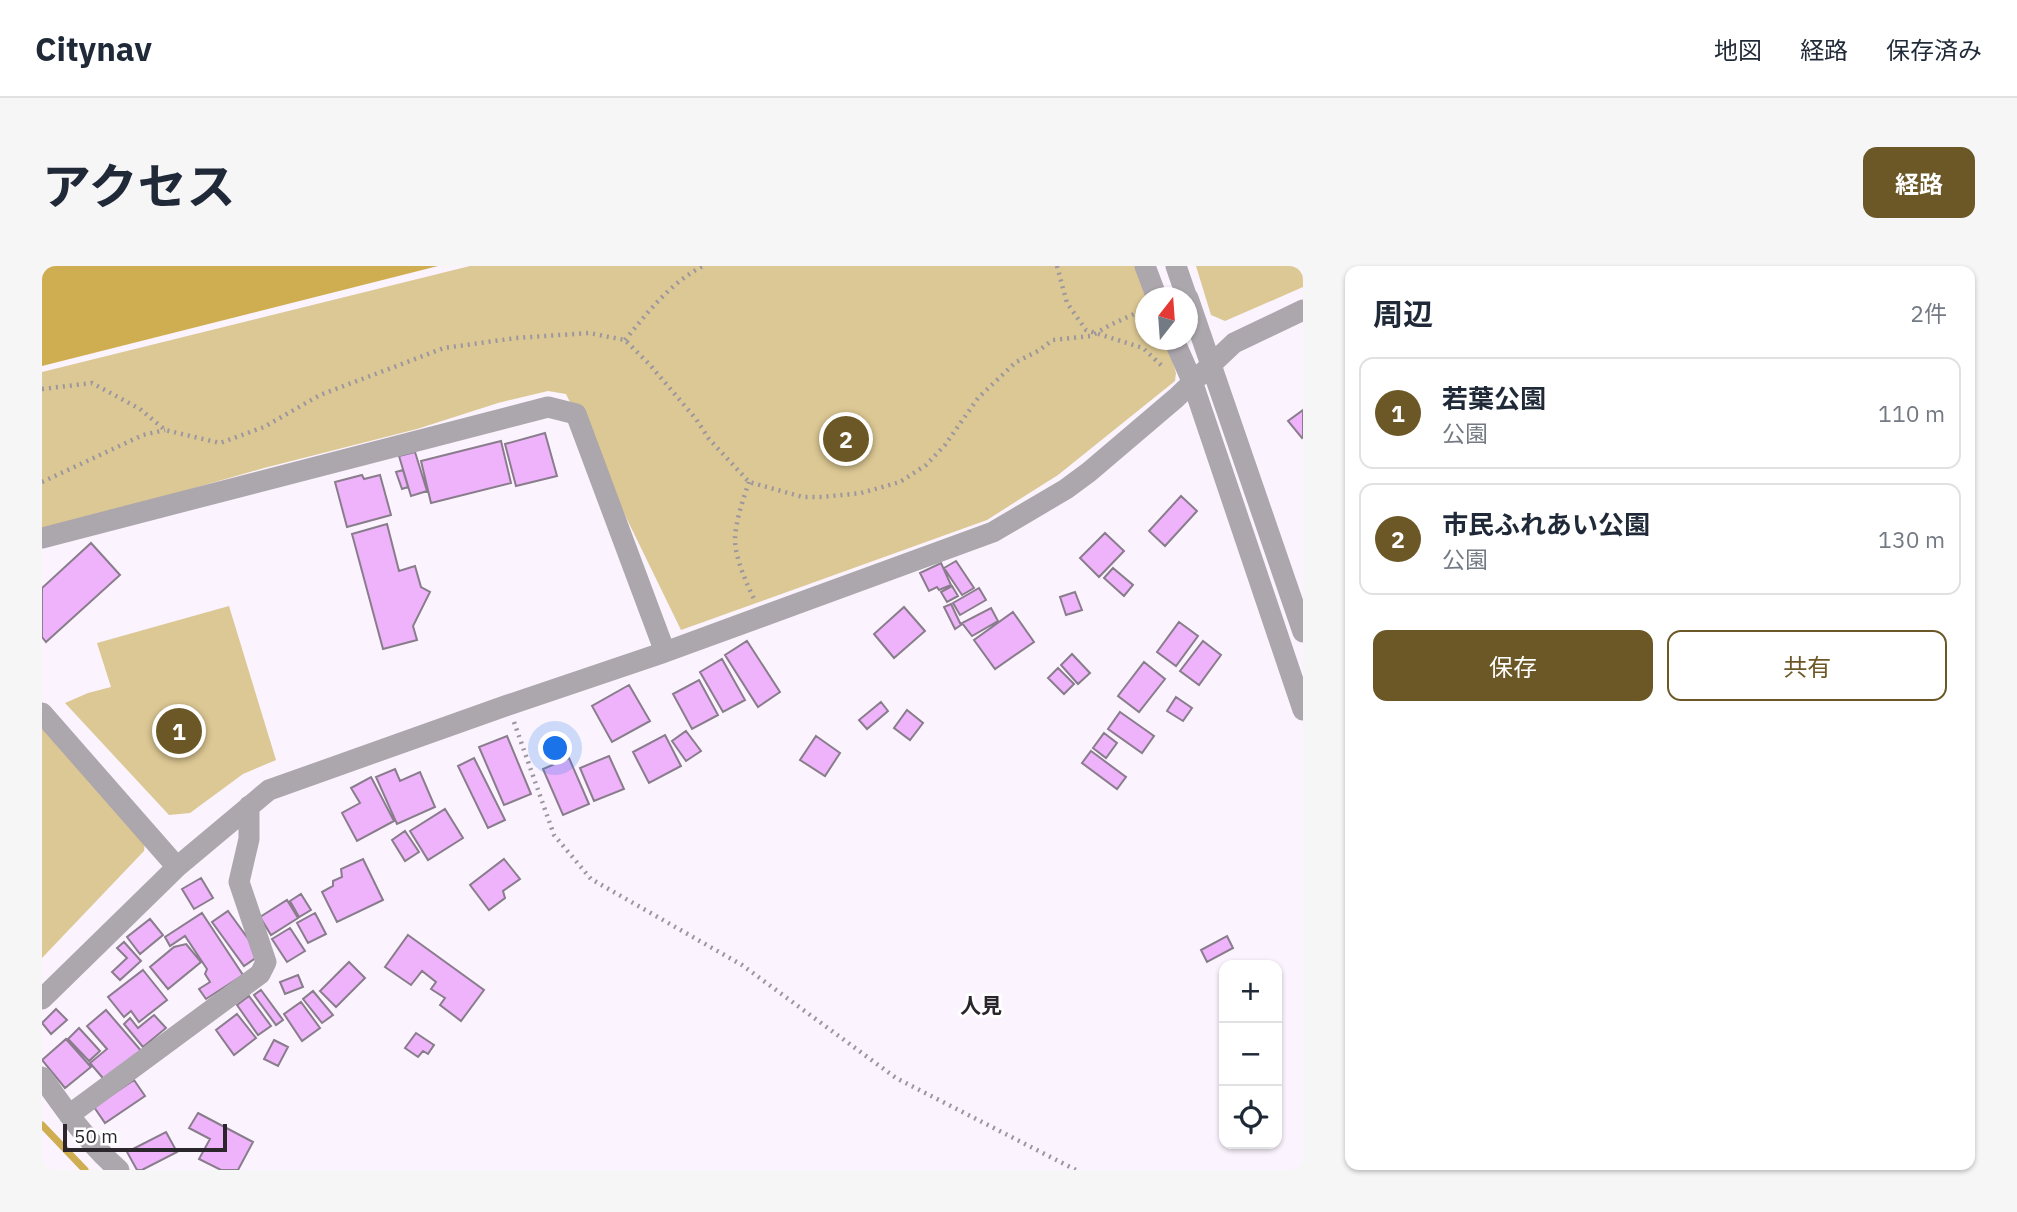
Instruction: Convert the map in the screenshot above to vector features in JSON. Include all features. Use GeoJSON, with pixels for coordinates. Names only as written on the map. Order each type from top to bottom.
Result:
{"type":"FeatureCollection","features":[{"type":"Feature","properties":{"kind":"street"},"geometry":{"type":"LineString","coordinates":[[1145,266],[1153,287]]}},
{"type":"Feature","properties":{"kind":"street"},"geometry":{"type":"LineString","coordinates":[[1176,266],[1183,287]]}},
{"type":"Feature","properties":{"kind":"street"},"geometry":{"type":"LineString","coordinates":[[42,999],[177,867],[270,790],[665,652],[993,532],[1090,472],[1176,398],[1234,343],[1303,310]]}},
{"type":"Feature","properties":{"kind":"street"},"geometry":{"type":"LineString","coordinates":[[1198,329],[1303,632]]}},
{"type":"Feature","properties":{"kind":"street"},"geometry":{"type":"LineString","coordinates":[[1178,350],[1192,381],[1303,710]]}},
{"type":"Feature","properties":{"kind":"street"},"geometry":{"type":"LineString","coordinates":[[42,538],[548,407],[576,414],[665,652]]}},
{"type":"Feature","properties":{"kind":"street"},"geometry":{"type":"LineString","coordinates":[[42,713],[177,867]]}},
{"type":"Feature","properties":{"kind":"street"},"geometry":{"type":"LineString","coordinates":[[69,1115],[260,974],[266,962],[239,882],[249,839],[248,807]]}},
{"type":"Feature","properties":{"kind":"street"},"geometry":{"type":"LineString","coordinates":[[42,1077],[69,1115],[104,1157],[119,1170]]}},
{"type":"Feature","properties":{"kind":"path"},"geometry":{"type":"LineString","coordinates":[[625,340],[650,309],[683,276],[703,266]]}},
{"type":"Feature","properties":{"kind":"path"},"geometry":{"type":"LineString","coordinates":[[1057,266],[1068,303],[1086,330],[1143,348],[1167,373]]}},
{"type":"Feature","properties":{"kind":"path"},"geometry":{"type":"LineString","coordinates":[[42,389],[93,383],[141,409],[165,429],[220,443],[264,427],[320,395],[444,348],[516,338],[589,333],[625,340],[650,365],[696,419],[709,439],[749,482],[803,497],[861,493],[900,482],[926,465],[945,445],[978,398],[1016,362],[1052,340],[1091,336],[1135,314]]}},
{"type":"Feature","properties":{"kind":"path"},"geometry":{"type":"LineString","coordinates":[[42,482],[144,435],[165,429]]}},
{"type":"Feature","properties":{"kind":"path"},"geometry":{"type":"LineString","coordinates":[[749,482],[735,542],[746,580],[764,616]]}},
{"type":"Feature","properties":{"kind":"path"},"geometry":{"type":"LineString","coordinates":[[508,705],[554,835],[590,879],[742,965],[895,1078],[1076,1170]]}},
{"type":"Feature","properties":{"kind":"shaded area"},"geometry":{"type":"Polygon","coordinates":[[[42,266],[438,266],[42,366],[42,266]]]}},
{"type":"Feature","properties":{"kind":"shaded area"},"geometry":{"type":"Polygon","coordinates":[[[470,266],[1137,266],[1146,287],[1135,287],[1135,350],[1169,350],[1176,373],[1175,381],[1058,475],[987,520],[681,630],[566,394],[548,391],[498,403],[417,429],[264,468],[42,532],[42,372],[470,266]]]}},
{"type":"Feature","properties":{"kind":"shaded area"},"geometry":{"type":"Polygon","coordinates":[[[1196,266],[1303,266],[1303,287],[1225,321],[1211,315],[1196,266]]]}},
{"type":"Feature","properties":{"kind":"shaded area"},"geometry":{"type":"Polygon","coordinates":[[[229,606],[276,760],[243,774],[190,813],[169,815],[65,703],[111,687],[97,643],[229,606]]]}},
{"type":"Feature","properties":{"kind":"shaded area"},"geometry":{"type":"Polygon","coordinates":[[[42,727],[145,841],[144,851],[42,958],[42,727]]]}},
{"type":"Feature","properties":{"kind":"building"},"geometry":{"type":"Polygon","coordinates":[[[1303,410],[1303,437],[1302,438],[1288,421],[1303,410]]]}},
{"type":"Feature","properties":{"kind":"building"},"geometry":{"type":"Polygon","coordinates":[[[545,433],[557,476],[516,486],[505,444],[545,433]]]}},
{"type":"Feature","properties":{"kind":"building"},"geometry":{"type":"Polygon","coordinates":[[[501,441],[511,483],[431,503],[421,461],[501,441]]]}},
{"type":"Feature","properties":{"kind":"building"},"geometry":{"type":"Polygon","coordinates":[[[415,452],[427,491],[411,496],[399,456],[415,452]]]}},
{"type":"Feature","properties":{"kind":"building"},"geometry":{"type":"Polygon","coordinates":[[[403,470],[408,487],[402,489],[396,472],[403,470]]]}},
{"type":"Feature","properties":{"kind":"building"},"geometry":{"type":"Polygon","coordinates":[[[362,475],[364,479],[380,475],[391,515],[347,527],[335,482],[362,475]]]}},
{"type":"Feature","properties":{"kind":"building"},"geometry":{"type":"Polygon","coordinates":[[[1181,496],[1197,511],[1165,546],[1149,531],[1181,496]]]}},
{"type":"Feature","properties":{"kind":"building"},"geometry":{"type":"Polygon","coordinates":[[[387,524],[399,571],[415,566],[421,587],[430,592],[413,626],[417,640],[383,649],[352,534],[387,524]]]}},
{"type":"Feature","properties":{"kind":"building"},"geometry":{"type":"Polygon","coordinates":[[[1105,533],[1124,551],[1099,577],[1080,558],[1105,533]]]}},
{"type":"Feature","properties":{"kind":"building"},"geometry":{"type":"Polygon","coordinates":[[[91,543],[120,575],[46,642],[42,637],[42,588],[91,543]]]}},
{"type":"Feature","properties":{"kind":"building"},"geometry":{"type":"Polygon","coordinates":[[[956,561],[974,588],[962,595],[944,568],[956,561]]]}},
{"type":"Feature","properties":{"kind":"building"},"geometry":{"type":"Polygon","coordinates":[[[941,563],[951,585],[929,591],[920,573],[941,563]]]}},
{"type":"Feature","properties":{"kind":"building"},"geometry":{"type":"Polygon","coordinates":[[[1113,568],[1133,585],[1124,596],[1104,578],[1113,568]]]}},
{"type":"Feature","properties":{"kind":"building"},"geometry":{"type":"Polygon","coordinates":[[[952,586],[958,596],[947,602],[941,592],[952,586]]]}},
{"type":"Feature","properties":{"kind":"building"},"geometry":{"type":"Polygon","coordinates":[[[979,588],[986,600],[960,615],[953,603],[979,588]]]}},
{"type":"Feature","properties":{"kind":"building"},"geometry":{"type":"Polygon","coordinates":[[[1075,592],[1082,610],[1066,615],[1060,597],[1075,592]]]}},
{"type":"Feature","properties":{"kind":"building"},"geometry":{"type":"Polygon","coordinates":[[[951,604],[961,625],[955,629],[944,607],[951,604]]]}},
{"type":"Feature","properties":{"kind":"building"},"geometry":{"type":"Polygon","coordinates":[[[904,607],[925,631],[894,658],[874,634],[904,607]]]}},
{"type":"Feature","properties":{"kind":"building"},"geometry":{"type":"Polygon","coordinates":[[[991,608],[998,621],[972,636],[962,623],[991,608]]]}},
{"type":"Feature","properties":{"kind":"building"},"geometry":{"type":"Polygon","coordinates":[[[1013,612],[1034,642],[995,669],[974,640],[1013,612]]]}},
{"type":"Feature","properties":{"kind":"building"},"geometry":{"type":"Polygon","coordinates":[[[1179,622],[1198,636],[1176,666],[1157,652],[1179,622]]]}},
{"type":"Feature","properties":{"kind":"building"},"geometry":{"type":"Polygon","coordinates":[[[747,641],[780,692],[758,707],[725,655],[747,641]]]}},
{"type":"Feature","properties":{"kind":"building"},"geometry":{"type":"Polygon","coordinates":[[[1203,641],[1221,655],[1199,685],[1180,671],[1203,641]]]}},
{"type":"Feature","properties":{"kind":"building"},"geometry":{"type":"Polygon","coordinates":[[[1072,654],[1090,673],[1078,684],[1061,665],[1072,654]]]}},
{"type":"Feature","properties":{"kind":"building"},"geometry":{"type":"Polygon","coordinates":[[[722,659],[745,700],[723,712],[700,672],[722,659]]]}},
{"type":"Feature","properties":{"kind":"building"},"geometry":{"type":"Polygon","coordinates":[[[1144,662],[1165,679],[1139,712],[1118,696],[1144,662]]]}},
{"type":"Feature","properties":{"kind":"building"},"geometry":{"type":"Polygon","coordinates":[[[1058,668],[1074,684],[1064,694],[1048,678],[1058,668]]]}},
{"type":"Feature","properties":{"kind":"building"},"geometry":{"type":"Polygon","coordinates":[[[699,680],[718,715],[692,729],[673,694],[699,680]]]}},
{"type":"Feature","properties":{"kind":"building"},"geometry":{"type":"Polygon","coordinates":[[[629,685],[650,721],[612,742],[592,706],[629,685]]]}},
{"type":"Feature","properties":{"kind":"building"},"geometry":{"type":"Polygon","coordinates":[[[1176,697],[1192,708],[1183,721],[1167,711],[1176,697]]]}},
{"type":"Feature","properties":{"kind":"building"},"geometry":{"type":"Polygon","coordinates":[[[881,702],[888,711],[867,729],[859,720],[881,702]]]}},
{"type":"Feature","properties":{"kind":"building"},"geometry":{"type":"Polygon","coordinates":[[[907,710],[923,723],[910,740],[894,728],[907,710]]]}},
{"type":"Feature","properties":{"kind":"building"},"geometry":{"type":"Polygon","coordinates":[[[1120,712],[1154,736],[1142,753],[1108,729],[1120,712]]]}},
{"type":"Feature","properties":{"kind":"building"},"geometry":{"type":"Polygon","coordinates":[[[686,731],[701,751],[686,761],[672,741],[686,731]]]}},
{"type":"Feature","properties":{"kind":"building"},"geometry":{"type":"Polygon","coordinates":[[[1104,733],[1117,743],[1106,758],[1093,748],[1104,733]]]}},
{"type":"Feature","properties":{"kind":"building"},"geometry":{"type":"Polygon","coordinates":[[[665,735],[681,766],[649,783],[633,752],[665,735]]]}},
{"type":"Feature","properties":{"kind":"building"},"geometry":{"type":"Polygon","coordinates":[[[507,736],[531,794],[504,805],[479,747],[507,736]]]}},
{"type":"Feature","properties":{"kind":"building"},"geometry":{"type":"Polygon","coordinates":[[[816,736],[840,753],[825,776],[800,760],[816,736]]]}},
{"type":"Feature","properties":{"kind":"building"},"geometry":{"type":"Polygon","coordinates":[[[1091,751],[1126,777],[1117,789],[1082,763],[1091,751]]]}},
{"type":"Feature","properties":{"kind":"building"},"geometry":{"type":"Polygon","coordinates":[[[609,756],[624,789],[594,801],[580,768],[609,756]]]}},
{"type":"Feature","properties":{"kind":"building"},"geometry":{"type":"Polygon","coordinates":[[[474,758],[505,820],[488,828],[458,766],[474,758]]]}},
{"type":"Feature","properties":{"kind":"building"},"geometry":{"type":"Polygon","coordinates":[[[569,758],[589,804],[563,815],[543,769],[569,758]]]}},
{"type":"Feature","properties":{"kind":"building"},"geometry":{"type":"Polygon","coordinates":[[[395,769],[400,781],[420,772],[435,807],[397,824],[376,777],[395,769]]]}},
{"type":"Feature","properties":{"kind":"building"},"geometry":{"type":"Polygon","coordinates":[[[371,777],[394,821],[357,841],[342,813],[360,803],[351,788],[371,777]]]}},
{"type":"Feature","properties":{"kind":"building"},"geometry":{"type":"Polygon","coordinates":[[[445,809],[463,838],[428,860],[410,831],[445,809]]]}},
{"type":"Feature","properties":{"kind":"building"},"geometry":{"type":"Polygon","coordinates":[[[405,831],[419,852],[405,861],[392,840],[405,831]]]}},
{"type":"Feature","properties":{"kind":"building"},"geometry":{"type":"Polygon","coordinates":[[[363,859],[383,900],[337,922],[322,892],[333,886],[333,881],[342,877],[341,869],[363,859]]]}},
{"type":"Feature","properties":{"kind":"building"},"geometry":{"type":"Polygon","coordinates":[[[504,859],[520,879],[503,891],[505,898],[489,910],[470,885],[504,859]]]}},
{"type":"Feature","properties":{"kind":"building"},"geometry":{"type":"Polygon","coordinates":[[[201,878],[213,898],[194,909],[182,889],[201,878]]]}},
{"type":"Feature","properties":{"kind":"building"},"geometry":{"type":"Polygon","coordinates":[[[301,894],[311,910],[299,917],[290,901],[301,894]]]}},
{"type":"Feature","properties":{"kind":"building"},"geometry":{"type":"Polygon","coordinates":[[[287,900],[298,918],[271,935],[260,917],[287,900]]]}},
{"type":"Feature","properties":{"kind":"building"},"geometry":{"type":"Polygon","coordinates":[[[228,911],[260,955],[244,966],[212,922],[228,911]]]}},
{"type":"Feature","properties":{"kind":"building"},"geometry":{"type":"Polygon","coordinates":[[[202,913],[243,975],[206,999],[199,989],[210,982],[205,974],[207,969],[185,936],[170,946],[165,937],[202,913]]]}},
{"type":"Feature","properties":{"kind":"building"},"geometry":{"type":"Polygon","coordinates":[[[315,913],[326,934],[308,943],[297,923],[315,913]]]}},
{"type":"Feature","properties":{"kind":"building"},"geometry":{"type":"Polygon","coordinates":[[[150,919],[163,935],[140,954],[127,937],[150,919]]]}},
{"type":"Feature","properties":{"kind":"building"},"geometry":{"type":"Polygon","coordinates":[[[290,928],[305,951],[287,962],[272,939],[290,928]]]}},
{"type":"Feature","properties":{"kind":"building"},"geometry":{"type":"Polygon","coordinates":[[[408,935],[484,990],[461,1021],[440,1005],[445,998],[431,989],[436,982],[422,971],[411,985],[385,967],[408,935]]]}},
{"type":"Feature","properties":{"kind":"building"},"geometry":{"type":"Polygon","coordinates":[[[1227,936],[1233,948],[1207,962],[1201,950],[1227,936]]]}},
{"type":"Feature","properties":{"kind":"building"},"geometry":{"type":"Polygon","coordinates":[[[124,942],[141,961],[120,980],[112,972],[127,958],[117,948],[124,942]]]}},
{"type":"Feature","properties":{"kind":"building"},"geometry":{"type":"Polygon","coordinates":[[[186,944],[201,962],[168,989],[150,967],[174,947],[186,944]]]}},
{"type":"Feature","properties":{"kind":"building"},"geometry":{"type":"Polygon","coordinates":[[[349,962],[365,978],[336,1007],[320,991],[349,962]]]}},
{"type":"Feature","properties":{"kind":"building"},"geometry":{"type":"Polygon","coordinates":[[[143,970],[167,1000],[139,1022],[131,1011],[124,1017],[108,997],[143,970]]]}},
{"type":"Feature","properties":{"kind":"building"},"geometry":{"type":"Polygon","coordinates":[[[298,975],[303,987],[285,994],[280,982],[298,975]]]}},
{"type":"Feature","properties":{"kind":"building"},"geometry":{"type":"Polygon","coordinates":[[[261,990],[283,1020],[276,1025],[254,995],[261,990]]]}},
{"type":"Feature","properties":{"kind":"building"},"geometry":{"type":"Polygon","coordinates":[[[313,991],[333,1015],[322,1023],[303,999],[313,991]]]}},
{"type":"Feature","properties":{"kind":"building"},"geometry":{"type":"Polygon","coordinates":[[[249,996],[271,1026],[258,1035],[237,1005],[249,996]]]}},
{"type":"Feature","properties":{"kind":"building"},"geometry":{"type":"Polygon","coordinates":[[[301,1002],[320,1028],[302,1041],[284,1014],[301,1002]]]}},
{"type":"Feature","properties":{"kind":"building"},"geometry":{"type":"Polygon","coordinates":[[[56,1009],[67,1020],[51,1034],[42,1023],[56,1009]]]}},
{"type":"Feature","properties":{"kind":"building"},"geometry":{"type":"Polygon","coordinates":[[[106,1010],[143,1053],[108,1084],[90,1063],[107,1049],[87,1026],[106,1010]]]}},
{"type":"Feature","properties":{"kind":"building"},"geometry":{"type":"Polygon","coordinates":[[[237,1014],[256,1038],[234,1055],[216,1030],[237,1014]]]}},
{"type":"Feature","properties":{"kind":"building"},"geometry":{"type":"Polygon","coordinates":[[[154,1015],[166,1028],[143,1047],[124,1024],[130,1018],[138,1028],[154,1015]]]}},
{"type":"Feature","properties":{"kind":"building"},"geometry":{"type":"Polygon","coordinates":[[[79,1028],[100,1051],[89,1061],[68,1039],[79,1028]]]}},
{"type":"Feature","properties":{"kind":"building"},"geometry":{"type":"Polygon","coordinates":[[[416,1033],[434,1045],[428,1054],[423,1051],[418,1057],[405,1048],[416,1033]]]}},
{"type":"Feature","properties":{"kind":"building"},"geometry":{"type":"Polygon","coordinates":[[[66,1039],[91,1067],[65,1088],[42,1060],[66,1039]]]}},
{"type":"Feature","properties":{"kind":"building"},"geometry":{"type":"Polygon","coordinates":[[[274,1040],[288,1047],[278,1066],[264,1059],[274,1040]]]}},
{"type":"Feature","properties":{"kind":"building"},"geometry":{"type":"Polygon","coordinates":[[[134,1080],[145,1096],[105,1123],[94,1107],[134,1080]]]}},
{"type":"Feature","properties":{"kind":"building"},"geometry":{"type":"Polygon","coordinates":[[[198,1113],[253,1142],[238,1170],[221,1170],[199,1159],[210,1139],[189,1128],[198,1113]]]}},
{"type":"Feature","properties":{"kind":"building"},"geometry":{"type":"Polygon","coordinates":[[[166,1132],[177,1152],[137,1170],[127,1152],[166,1132]]]}},
{"type":"Feature","properties":{"kind":"waterway"},"geometry":{"type":"LineString","coordinates":[[42,1125],[85,1170]]}},
{"type":"Feature","properties":{"kind":"place","name":"市民ふれあい公園"},"geometry":{"type":"Point","coordinates":[846,439]}},
{"type":"Feature","properties":{"kind":"place","name":"若葉公園"},"geometry":{"type":"Point","coordinates":[179,731]}},
{"type":"Feature","properties":{"kind":"district","name":"人見"},"geometry":{"type":"Point","coordinates":[981,1005]}}]}
